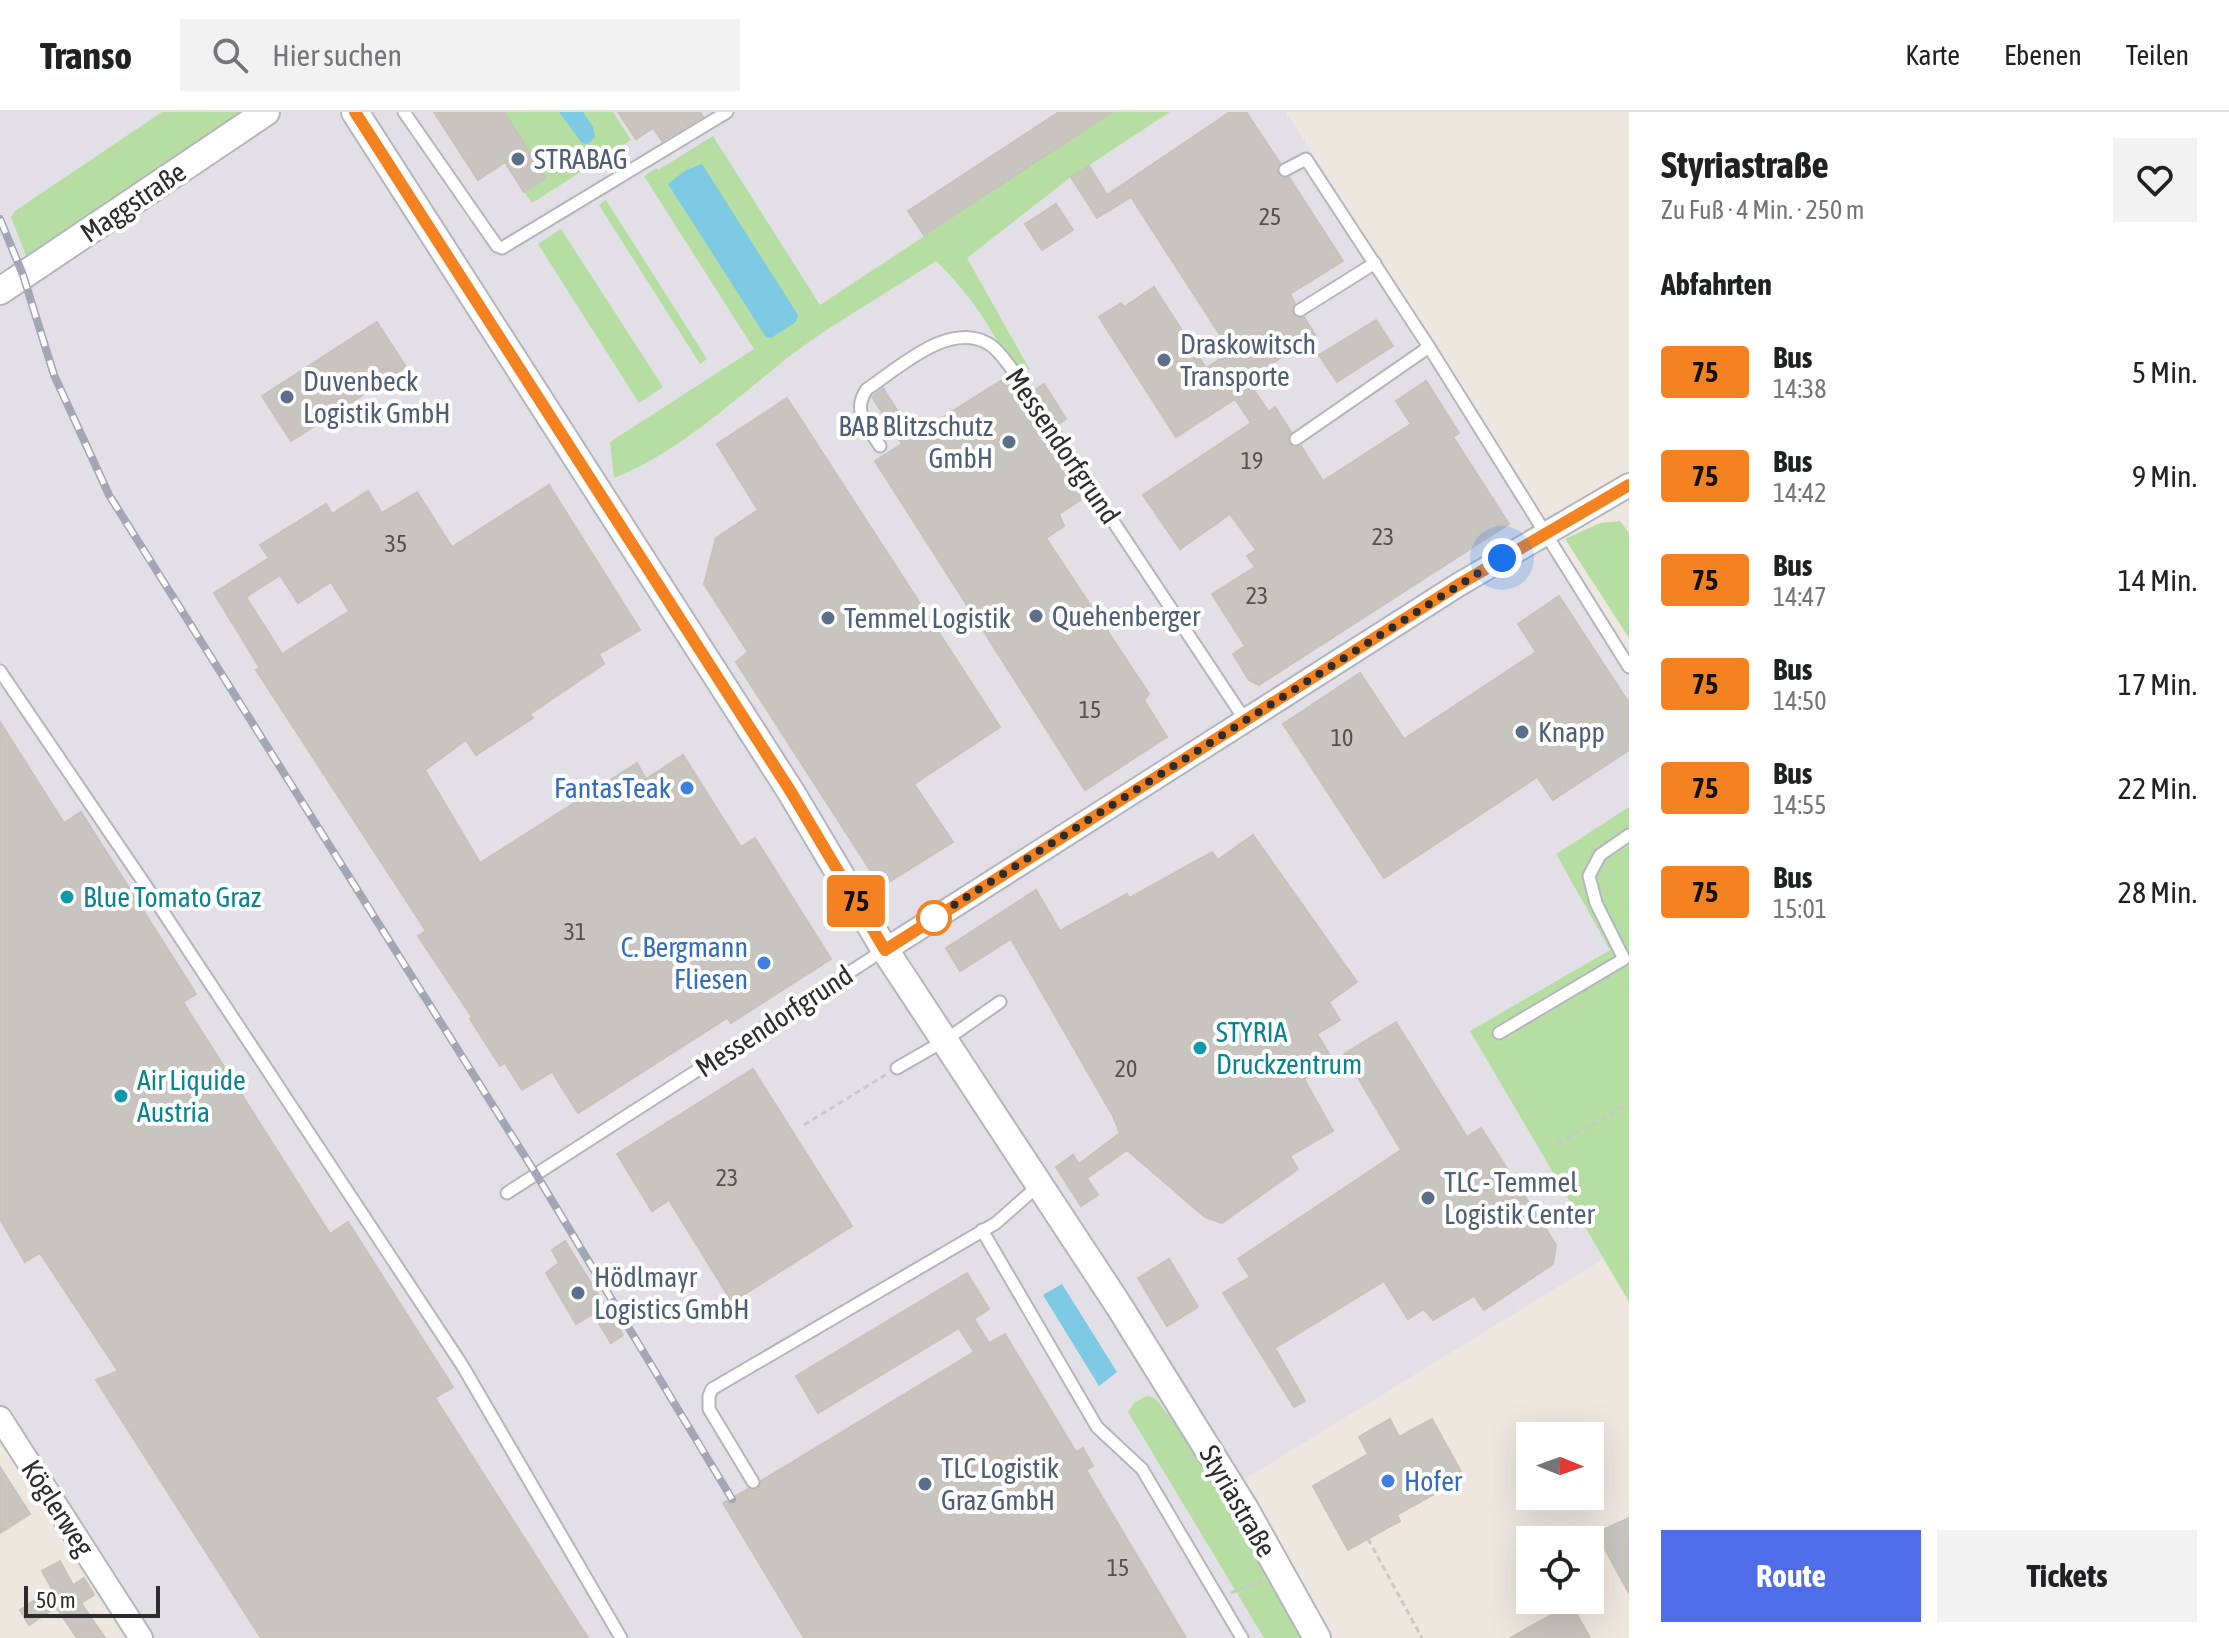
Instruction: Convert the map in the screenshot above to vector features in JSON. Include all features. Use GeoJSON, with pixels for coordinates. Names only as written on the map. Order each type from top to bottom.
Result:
{"type":"FeatureCollection","features":[{"type":"Feature","properties":{"kind":"street","name":"Maggstraße"},"geometry":{"type":"LineString","coordinates":[[0,291],[266,112]]}},
{"type":"Feature","properties":{"kind":"street","name":"Styriastraße"},"geometry":{"type":"LineString","coordinates":[[355,112],[791,792],[885,950],[1102,1280],[1237,1497],[1317,1638]]}},
{"type":"Feature","properties":{"kind":"street","name":"Messendorfgrund"},"geometry":{"type":"LineString","coordinates":[[885,950],[1544,533],[1629,485]]}},
{"type":"Feature","properties":{"kind":"street","name":"Köglerweg"},"geometry":{"type":"LineString","coordinates":[[0,1418],[141,1638]]}},
{"type":"Feature","properties":{"kind":"lane"},"geometry":{"type":"LineString","coordinates":[[404,112],[497,246],[502,248],[727,112]]}},
{"type":"Feature","properties":{"kind":"lane"},"geometry":{"type":"LineString","coordinates":[[1285,170],[1306,159],[1429,347],[1629,667]]}},
{"type":"Feature","properties":{"kind":"lane"},"geometry":{"type":"LineString","coordinates":[[1300,310],[1375,263]]}},
{"type":"Feature","properties":{"kind":"lane","name":"Messendorfgrund"},"geometry":{"type":"LineString","coordinates":[[880,446],[859,409],[860,399],[867,389],[930,347],[948,340],[977,338],[993,345],[1023,385],[1245,720]]}},
{"type":"Feature","properties":{"kind":"lane"},"geometry":{"type":"LineString","coordinates":[[1296,439],[1429,347]]}},
{"type":"Feature","properties":{"kind":"lane"},"geometry":{"type":"LineString","coordinates":[[0,671],[162,910],[454,1353],[621,1638]]}},
{"type":"Feature","properties":{"kind":"lane"},"geometry":{"type":"LineString","coordinates":[[1499,1033],[1624,959],[1596,903],[1589,876],[1600,855],[1629,835]]}},
{"type":"Feature","properties":{"kind":"lane","name":"Messendorfgrund"},"geometry":{"type":"LineString","coordinates":[[507,1193],[885,950]]}},
{"type":"Feature","properties":{"kind":"lane"},"geometry":{"type":"LineString","coordinates":[[897,1068],[944,1041],[1000,1002]]}},
{"type":"Feature","properties":{"kind":"lane"},"geometry":{"type":"LineString","coordinates":[[753,1482],[709,1409],[712,1389],[996,1223],[1039,1184]]}},
{"type":"Feature","properties":{"kind":"lane"},"geometry":{"type":"LineString","coordinates":[[982,1230],[1097,1427],[1142,1469],[1242,1638]]}},
{"type":"Feature","properties":{"kind":"path"},"geometry":{"type":"LineString","coordinates":[[804,1125],[897,1068]]}},
{"type":"Feature","properties":{"kind":"path"},"geometry":{"type":"LineString","coordinates":[[1557,1144],[1629,1104]]}},
{"type":"Feature","properties":{"kind":"path"},"geometry":{"type":"LineString","coordinates":[[1368,1539],[1422,1638]]}},
{"type":"Feature","properties":{"kind":"path"},"geometry":{"type":"LineString","coordinates":[[1236,1590],[1269,1579]]}},
{"type":"Feature","properties":{"kind":"shaded area"},"geometry":{"type":"Polygon","coordinates":[[[0,112],[1286,112],[1629,651],[1629,807],[1556,854],[1611,950],[1471,1031],[1605,1258],[1240,1482],[1328,1638],[130,1638],[0,1443],[0,112]]]}},
{"type":"Feature","properties":{"kind":"green space"},"geometry":{"type":"Polygon","coordinates":[[[162,112],[241,112],[26,256],[11,217],[15,211],[162,112]]]}},
{"type":"Feature","properties":{"kind":"green space"},"geometry":{"type":"Polygon","coordinates":[[[504,112],[613,112],[631,140],[532,203],[524,192],[545,178],[504,112]]]}},
{"type":"Feature","properties":{"kind":"green space"},"geometry":{"type":"Polygon","coordinates":[[[1112,112],[1170,112],[1071,177],[967,258],[1030,370],[1011,367],[978,311],[936,261],[808,342],[684,440],[614,478],[610,442],[754,349],[644,176],[713,136],[820,305],[1112,112]]]}},
{"type":"Feature","properties":{"kind":"green space"},"geometry":{"type":"Polygon","coordinates":[[[606,200],[707,359],[700,364],[599,205],[606,200]]]}},
{"type":"Feature","properties":{"kind":"green space"},"geometry":{"type":"Polygon","coordinates":[[[561,229],[663,387],[639,403],[538,244],[561,229]]]}},
{"type":"Feature","properties":{"kind":"green space"},"geometry":{"type":"Polygon","coordinates":[[[1620,521],[1629,533],[1629,638],[1565,539],[1600,523],[1620,521]]]}},
{"type":"Feature","properties":{"kind":"green space"},"geometry":{"type":"Polygon","coordinates":[[[1629,807],[1629,1302],[1470,1031],[1610,950],[1556,854],[1629,807]]]}},
{"type":"Feature","properties":{"kind":"green space"},"geometry":{"type":"Polygon","coordinates":[[[1147,1396],[1155,1398],[1190,1443],[1305,1638],[1264,1638],[1128,1412],[1135,1402],[1147,1396]]]}},
{"type":"Feature","properties":{"kind":"water"},"geometry":{"type":"Polygon","coordinates":[[[559,112],[583,112],[593,127],[595,137],[588,144],[582,143],[559,112]]]}},
{"type":"Feature","properties":{"kind":"water"},"geometry":{"type":"Polygon","coordinates":[[[702,164],[798,315],[796,322],[771,338],[766,337],[668,184],[686,170],[702,164]]]}},
{"type":"Feature","properties":{"kind":"water"},"geometry":{"type":"Polygon","coordinates":[[[1062,1284],[1117,1372],[1099,1386],[1043,1295],[1062,1284]]]}},
{"type":"Feature","properties":{"kind":"building","name":"STRABAG"},"geometry":{"type":"Polygon","coordinates":[[[434,112],[504,112],[546,178],[524,192],[505,162],[478,180],[434,112]]]}},
{"type":"Feature","properties":{"kind":"building"},"geometry":{"type":"Polygon","coordinates":[[[618,112],[700,112],[703,117],[662,141],[653,128],[636,139],[618,112]]]}},
{"type":"Feature","properties":{"kind":"building"},"geometry":{"type":"Polygon","coordinates":[[[1059,112],[1112,112],[924,235],[908,211],[1059,112]]]}},
{"type":"Feature","properties":{"kind":"building"},"geometry":{"type":"Polygon","coordinates":[[[1230,112],[1246,112],[1280,163],[1278,175],[1289,177],[1343,261],[1290,294],[1295,303],[1292,314],[1297,318],[1304,317],[1315,335],[1247,380],[1269,412],[1275,407],[1291,432],[1289,443],[1293,447],[1301,446],[1323,481],[1411,424],[1396,401],[1426,381],[1459,433],[1453,437],[1509,524],[1259,685],[1249,680],[1233,654],[1245,646],[1212,594],[1255,567],[1247,556],[1256,550],[1230,514],[1180,549],[1143,495],[1251,423],[1235,399],[1176,437],[1099,317],[1121,303],[1124,307],[1154,287],[1206,368],[1231,352],[1131,197],[1097,218],[1071,177],[1089,166],[1107,195],[1230,112]]]}},
{"type":"Feature","properties":{"kind":"building"},"geometry":{"type":"Polygon","coordinates":[[[1056,204],[1073,230],[1042,250],[1025,224],[1056,204]]]}},
{"type":"Feature","properties":{"kind":"building"},"geometry":{"type":"Polygon","coordinates":[[[1376,320],[1393,346],[1337,382],[1319,355],[1376,320]]]}},
{"type":"Feature","properties":{"kind":"building"},"geometry":{"type":"Polygon","coordinates":[[[377,322],[406,367],[291,441],[262,396],[377,322]]]}},
{"type":"Feature","properties":{"kind":"building","name":"Quehenberger"},"geometry":{"type":"Polygon","coordinates":[[[1005,378],[1044,432],[1041,434],[1082,499],[1059,514],[1064,526],[1046,538],[1149,694],[1144,700],[1167,737],[1085,790],[875,461],[902,444],[872,397],[883,388],[913,436],[1005,378]]]}},
{"type":"Feature","properties":{"kind":"building"},"geometry":{"type":"Polygon","coordinates":[[[1044,384],[1066,419],[1058,424],[1036,389],[1044,384]]]}},
{"type":"Feature","properties":{"kind":"building","name":"Temmel Logistik"},"geometry":{"type":"Polygon","coordinates":[[[787,398],[1000,727],[914,784],[953,842],[881,887],[736,662],[748,652],[704,584],[716,538],[758,510],[717,444],[787,398]]]}},
{"type":"Feature","properties":{"kind":"building"},"geometry":{"type":"Polygon","coordinates":[[[549,485],[640,630],[599,654],[604,664],[530,714],[533,718],[476,755],[466,740],[425,770],[480,863],[637,763],[646,779],[683,755],[741,847],[755,838],[831,959],[731,1023],[727,1018],[578,1113],[552,1072],[522,1090],[505,1063],[500,1066],[470,1019],[472,1017],[418,936],[426,931],[256,670],[260,668],[214,593],[269,558],[260,545],[326,504],[332,514],[368,491],[382,513],[417,492],[452,547],[549,485]],[[280,575],[246,597],[282,654],[349,611],[331,582],[298,603],[280,575]]]}},
{"type":"Feature","properties":{"kind":"building","name":"Knapp"},"geometry":{"type":"Polygon","coordinates":[[[1559,596],[1629,703],[1629,750],[1553,800],[1537,777],[1384,878],[1283,724],[1360,673],[1404,739],[1536,652],[1518,624],[1559,596]]]}},
{"type":"Feature","properties":{"kind":"building","name":"Air Liquide Austria"},"geometry":{"type":"Polygon","coordinates":[[[0,722],[64,823],[81,812],[196,994],[183,1002],[330,1234],[348,1222],[453,1387],[435,1398],[588,1638],[261,1638],[96,1380],[118,1371],[40,1253],[25,1262],[0,1219],[0,722]]]}},
{"type":"Feature","properties":{"kind":"building","name":"STYRIA Druckzentrum"},"geometry":{"type":"Polygon","coordinates":[[[1253,835],[1357,982],[1329,1002],[1340,1020],[1317,1034],[1334,1062],[1304,1079],[1333,1131],[1290,1156],[1298,1169],[1222,1223],[1205,1217],[1127,1150],[1087,1178],[1098,1195],[1081,1206],[1056,1167],[1073,1155],[1079,1164],[1120,1133],[1113,1116],[1011,939],[960,971],[946,948],[1036,890],[1060,931],[1127,894],[1129,898],[1212,852],[1218,860],[1253,835]]]}},
{"type":"Feature","properties":{"kind":"building","name":"TLC - Temmel Logistik Center"},"geometry":{"type":"Polygon","coordinates":[[[1396,1022],[1467,1137],[1481,1128],[1556,1245],[1553,1264],[1484,1310],[1474,1296],[1433,1320],[1424,1309],[1408,1319],[1384,1281],[1275,1348],[1305,1401],[1294,1407],[1223,1293],[1250,1277],[1238,1259],[1401,1150],[1344,1054],[1396,1022]]]}},
{"type":"Feature","properties":{"kind":"building"},"geometry":{"type":"Polygon","coordinates":[[[753,1069],[852,1226],[732,1302],[669,1200],[652,1211],[617,1154],[753,1069]]]}},
{"type":"Feature","properties":{"kind":"building","name":"Hödlmayr Logistics GmbH"},"geometry":{"type":"Polygon","coordinates":[[[565,1241],[623,1335],[611,1343],[593,1314],[576,1324],[546,1273],[559,1263],[552,1250],[565,1241]]]}},
{"type":"Feature","properties":{"kind":"building"},"geometry":{"type":"Polygon","coordinates":[[[1169,1259],[1198,1307],[1167,1326],[1138,1278],[1169,1259]]]}},
{"type":"Feature","properties":{"kind":"building","name":"TLC Logistik Graz GmbH"},"geometry":{"type":"Polygon","coordinates":[[[967,1273],[989,1309],[974,1319],[989,1343],[1005,1334],[1076,1452],[1083,1448],[1093,1466],[1086,1470],[1186,1638],[804,1638],[723,1503],[748,1489],[757,1490],[761,1481],[974,1352],[959,1328],[818,1413],[796,1376],[967,1273]]]}},
{"type":"Feature","properties":{"kind":"building","name":"Hofer"},"geometry":{"type":"Polygon","coordinates":[[[1390,1419],[1399,1437],[1432,1419],[1464,1477],[1397,1515],[1400,1521],[1348,1550],[1313,1486],[1368,1454],[1359,1437],[1390,1419]]]}},
{"type":"Feature","properties":{"kind":"building"},"geometry":{"type":"Polygon","coordinates":[[[0,1467],[30,1514],[0,1533],[0,1467]]]}},
{"type":"Feature","properties":{"kind":"building"},"geometry":{"type":"Polygon","coordinates":[[[1629,1518],[1629,1593],[1604,1548],[1604,1529],[1629,1518]]]}},
{"type":"Feature","properties":{"kind":"building"},"geometry":{"type":"Polygon","coordinates":[[[60,1561],[73,1585],[84,1578],[94,1595],[81,1603],[105,1638],[77,1638],[56,1607],[29,1625],[20,1610],[52,1589],[42,1571],[60,1561]]]}},
{"type":"Feature","properties":{"kind":"building"},"geometry":{"type":"Polygon","coordinates":[[[1553,1614],[1577,1614],[1590,1638],[1510,1638],[1553,1614]]]}},
{"type":"Feature","properties":{"kind":"railway"},"geometry":{"type":"LineString","coordinates":[[0,219],[23,275],[54,375],[109,495],[536,1174],[732,1499]]}},
{"type":"Feature","properties":{"kind":"bus line","name":"75"},"geometry":{"type":"LineString","coordinates":[[355,112],[791,792],[885,950],[1458,585],[1629,485]]}},
{"type":"Feature","properties":{"kind":"place","name":"STRABAG"},"geometry":{"type":"Point","coordinates":[518,159]}},
{"type":"Feature","properties":{"kind":"place","name":"Draskowitsch Transporte"},"geometry":{"type":"Point","coordinates":[1164,360]}},
{"type":"Feature","properties":{"kind":"place","name":"Duvenbeck Logistik GmbH"},"geometry":{"type":"Point","coordinates":[287,397]}},
{"type":"Feature","properties":{"kind":"place","name":"BAB Blitzschutz GmbH"},"geometry":{"type":"Point","coordinates":[1009,442]}},
{"type":"Feature","properties":{"kind":"place","name":"Quehenberger"},"geometry":{"type":"Point","coordinates":[1036,616]}},
{"type":"Feature","properties":{"kind":"place","name":"Temmel Logistik"},"geometry":{"type":"Point","coordinates":[828,618]}},
{"type":"Feature","properties":{"kind":"place","name":"Knapp"},"geometry":{"type":"Point","coordinates":[1522,732]}},
{"type":"Feature","properties":{"kind":"place","name":"FantasTeak"},"geometry":{"type":"Point","coordinates":[687,788]}},
{"type":"Feature","properties":{"kind":"place","name":"Blue Tomato Graz"},"geometry":{"type":"Point","coordinates":[67,897]}},
{"type":"Feature","properties":{"kind":"place","name":"C. Bergmann Fliesen"},"geometry":{"type":"Point","coordinates":[764,963]}},
{"type":"Feature","properties":{"kind":"place","name":"STYRIA Druckzentrum"},"geometry":{"type":"Point","coordinates":[1200,1048]}},
{"type":"Feature","properties":{"kind":"place","name":"Air Liquide Austria"},"geometry":{"type":"Point","coordinates":[121,1096]}},
{"type":"Feature","properties":{"kind":"place","name":"TLC - Temmel Logistik Center"},"geometry":{"type":"Point","coordinates":[1428,1198]}},
{"type":"Feature","properties":{"kind":"place","name":"Hödlmayr Logistics GmbH"},"geometry":{"type":"Point","coordinates":[578,1293]}},
{"type":"Feature","properties":{"kind":"place","name":"Hofer"},"geometry":{"type":"Point","coordinates":[1388,1481]}},
{"type":"Feature","properties":{"kind":"place","name":"TLC Logistik Graz GmbH"},"geometry":{"type":"Point","coordinates":[925,1484]}},
{"type":"Feature","properties":{"kind":"route"},"geometry":{"type":"LineString","coordinates":[[934,918],[1502,558]]}}]}
